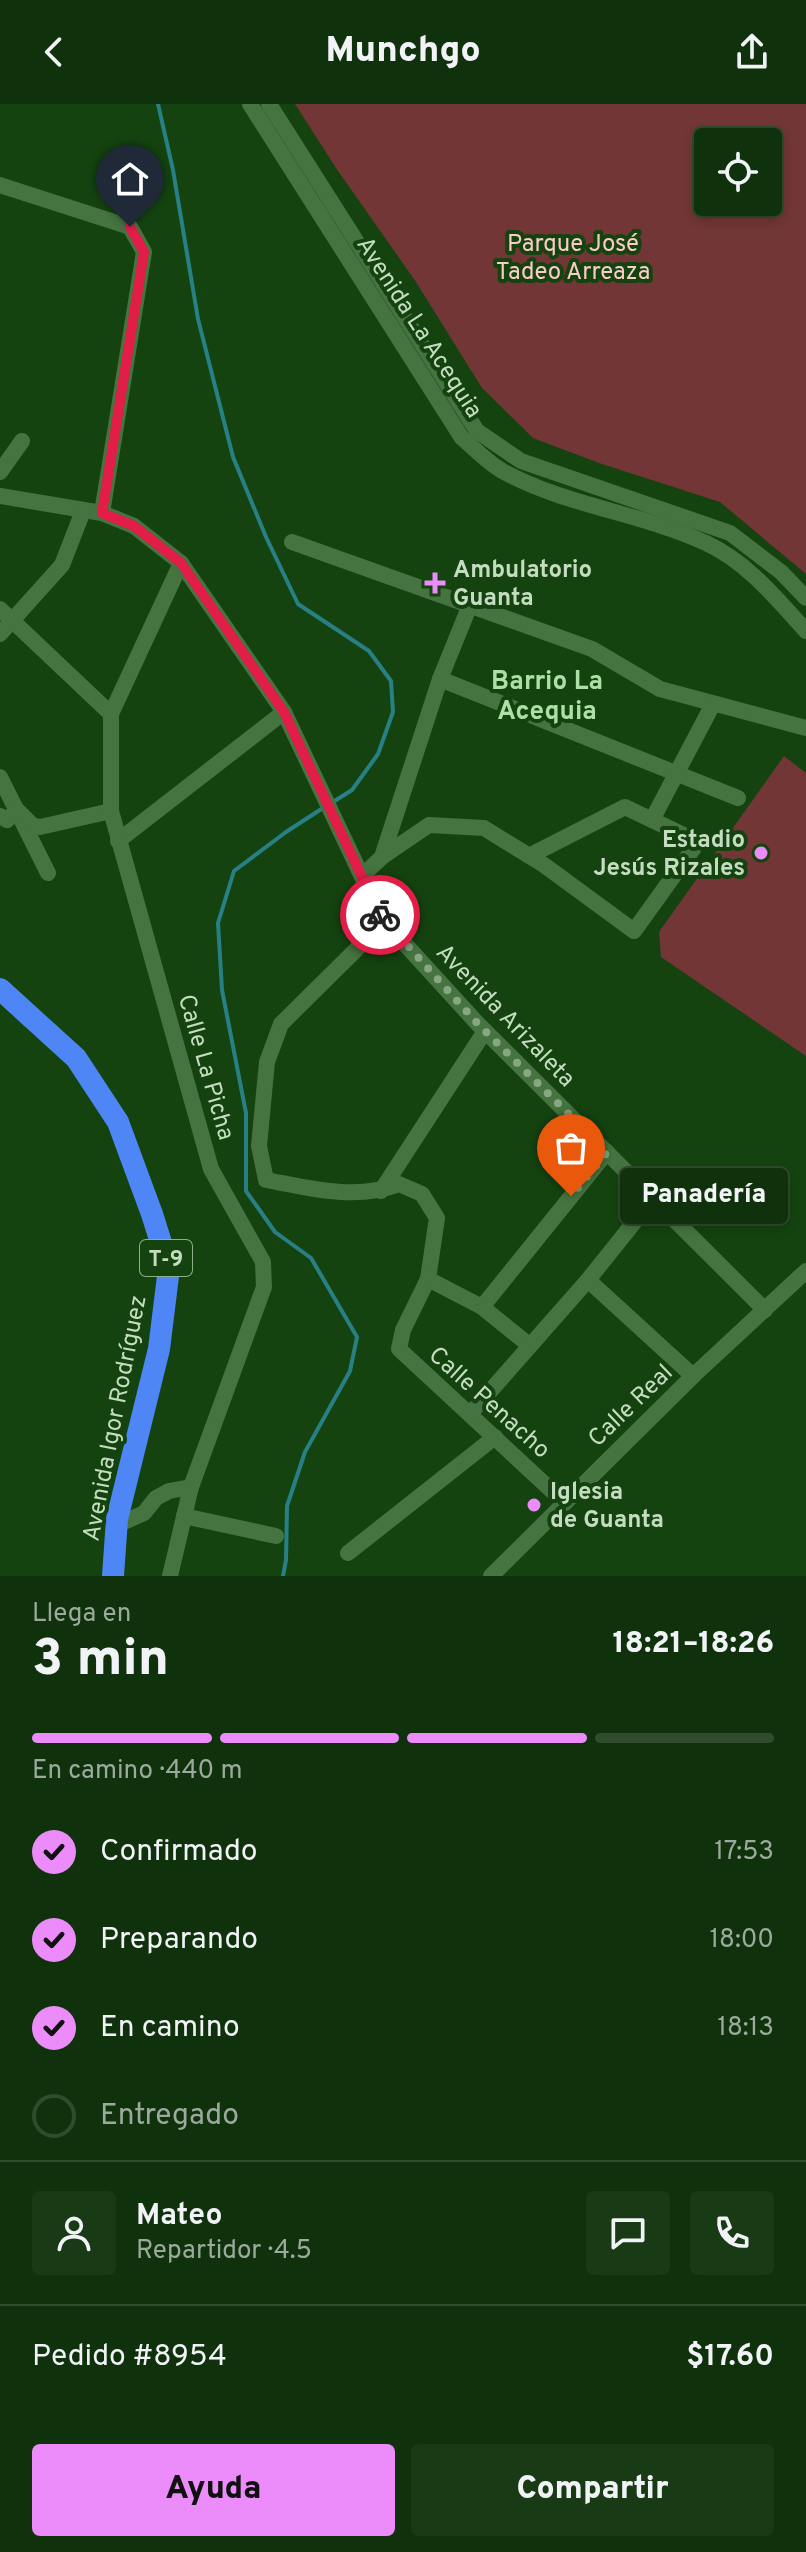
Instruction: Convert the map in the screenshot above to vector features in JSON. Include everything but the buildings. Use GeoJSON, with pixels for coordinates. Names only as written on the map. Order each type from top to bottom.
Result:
{"type":"FeatureCollection","features":[{"type":"Feature","properties":{"kind":"highway","name":"Avenida Igor Rodríguez"},"geometry":{"type":"LineString","coordinates":[[0,989],[76,1058],[118,1122],[169,1268],[159,1349],[117,1519],[113,1576]]}},
{"type":"Feature","properties":{"kind":"street","name":"Avenida La Acequia"},"geometry":{"type":"LineString","coordinates":[[250,104],[462,438],[502,471],[550,491],[707,543],[758,578],[806,631]]}},
{"type":"Feature","properties":{"kind":"street","name":"Avenida La Acequia"},"geometry":{"type":"LineString","coordinates":[[269,104],[477,431],[521,461],[730,533],[781,572],[806,598]]}},
{"type":"Feature","properties":{"kind":"street"},"geometry":{"type":"LineString","coordinates":[[0,185],[130,227],[144,252],[102,513]]}},
{"type":"Feature","properties":{"kind":"street"},"geometry":{"type":"LineString","coordinates":[[0,472],[22,441]]}},
{"type":"Feature","properties":{"kind":"street"},"geometry":{"type":"LineString","coordinates":[[0,496],[102,513],[134,526],[181,563],[284,712],[118,841]]}},
{"type":"Feature","properties":{"kind":"street"},"geometry":{"type":"LineString","coordinates":[[0,634],[62,565],[83,511]]}},
{"type":"Feature","properties":{"kind":"street"},"geometry":{"type":"LineString","coordinates":[[292,542],[592,649],[660,689],[806,728]]}},
{"type":"Feature","properties":{"kind":"street","name":"Calle La Picha"},"geometry":{"type":"LineString","coordinates":[[170,1576],[191,1487],[264,1287],[263,1262],[211,1169],[111,811],[111,714],[181,563]]}},
{"type":"Feature","properties":{"kind":"street"},"geometry":{"type":"LineString","coordinates":[[382,857],[440,679],[470,605]]}},
{"type":"Feature","properties":{"kind":"street"},"geometry":{"type":"LineString","coordinates":[[0,609],[111,714]]}},
{"type":"Feature","properties":{"kind":"street"},"geometry":{"type":"LineString","coordinates":[[440,679],[738,798]]}},
{"type":"Feature","properties":{"kind":"street"},"geometry":{"type":"LineString","coordinates":[[652,820],[713,704]]}},
{"type":"Feature","properties":{"kind":"street","name":"Avenida Arizaleta"},"geometry":{"type":"LineString","coordinates":[[284,712],[385,921],[485,1031],[765,1310]]}},
{"type":"Feature","properties":{"kind":"street"},"geometry":{"type":"LineString","coordinates":[[0,777],[48,873]]}},
{"type":"Feature","properties":{"kind":"street"},"geometry":{"type":"LineString","coordinates":[[362,876],[382,857],[429,825],[484,828],[634,931],[698,842],[625,807],[529,856]]}},
{"type":"Feature","properties":{"kind":"street"},"geometry":{"type":"LineString","coordinates":[[17,810],[33,826],[40,827],[111,811]]}},
{"type":"Feature","properties":{"kind":"street"},"geometry":{"type":"LineString","coordinates":[[0,816],[7,820],[17,810]]}},
{"type":"Feature","properties":{"kind":"street","name":"Calle Penacho"},"geometry":{"type":"LineString","coordinates":[[385,921],[281,1024],[267,1062],[259,1146],[266,1180],[335,1192],[381,1191],[399,1184],[422,1194],[437,1218],[428,1279],[403,1330],[399,1349],[564,1502]]}},
{"type":"Feature","properties":{"kind":"street"},"geometry":{"type":"LineString","coordinates":[[381,1191],[485,1031]]}},
{"type":"Feature","properties":{"kind":"street"},"geometry":{"type":"LineString","coordinates":[[482,1307],[607,1152]]}},
{"type":"Feature","properties":{"kind":"street"},"geometry":{"type":"LineString","coordinates":[[470,1414],[588,1280],[652,1200]]}},
{"type":"Feature","properties":{"kind":"street","name":"Calle Real"},"geometry":{"type":"LineString","coordinates":[[491,1576],[693,1376],[806,1271]]}},
{"type":"Feature","properties":{"kind":"street"},"geometry":{"type":"LineString","coordinates":[[428,1279],[482,1307],[529,1345]]}},
{"type":"Feature","properties":{"kind":"street"},"geometry":{"type":"LineString","coordinates":[[588,1280],[693,1376]]}},
{"type":"Feature","properties":{"kind":"street"},"geometry":{"type":"LineString","coordinates":[[348,1553],[495,1437]]}},
{"type":"Feature","properties":{"kind":"street"},"geometry":{"type":"LineString","coordinates":[[117,1519],[124,1522],[144,1513],[156,1498],[169,1491],[191,1487]]}},
{"type":"Feature","properties":{"kind":"street"},"geometry":{"type":"LineString","coordinates":[[184,1516],[276,1536]]}},
{"type":"Feature","properties":{"kind":"green space","name":"Parque José Tadeo Arreaza"},"geometry":{"type":"Polygon","coordinates":[[[295,104],[806,104],[806,574],[720,502],[533,438],[482,388],[416,282],[295,104]]]}},
{"type":"Feature","properties":{"kind":"green space","name":"Estadio Jesús Rizales"},"geometry":{"type":"Polygon","coordinates":[[[784,756],[806,773],[806,1056],[661,957],[659,932],[784,756]]]}},
{"type":"Feature","properties":{"kind":"waterway"},"geometry":{"type":"LineString","coordinates":[[158,104],[173,170],[198,319],[233,457],[298,604],[369,651],[391,681],[393,712],[378,754],[352,790],[333,802]]}},
{"type":"Feature","properties":{"kind":"waterway"},"geometry":{"type":"LineString","coordinates":[[283,1576],[287,1506],[305,1452],[350,1371],[357,1337],[311,1258],[275,1232],[246,1191],[246,1113],[222,990],[218,923],[234,871],[326,806]]}},
{"type":"Feature","properties":{"kind":"way so far"},"geometry":{"type":"LineString","coordinates":[[380,915],[478,1024],[607,1152],[571,1196]]}},
{"type":"Feature","properties":{"kind":"place","name":"Ambulatorio Guanta"},"geometry":{"type":"Point","coordinates":[435,583]}},
{"type":"Feature","properties":{"kind":"place","name":"Estadio Jesús Rizales"},"geometry":{"type":"Point","coordinates":[761,853]}},
{"type":"Feature","properties":{"kind":"place","name":"Panadería"},"geometry":{"type":"Point","coordinates":[571,1196]}},
{"type":"Feature","properties":{"kind":"place","name":"Iglesia de Guanta"},"geometry":{"type":"Point","coordinates":[534,1505]}},
{"type":"Feature","properties":{"kind":"district","name":"Barrio La Acequia"},"geometry":{"type":"Point","coordinates":[547,695]}},
{"type":"Feature","properties":{"kind":"route"},"geometry":{"type":"LineString","coordinates":[[130,227],[144,252],[102,513],[134,526],[181,563],[284,712],[380,915]]}}]}
